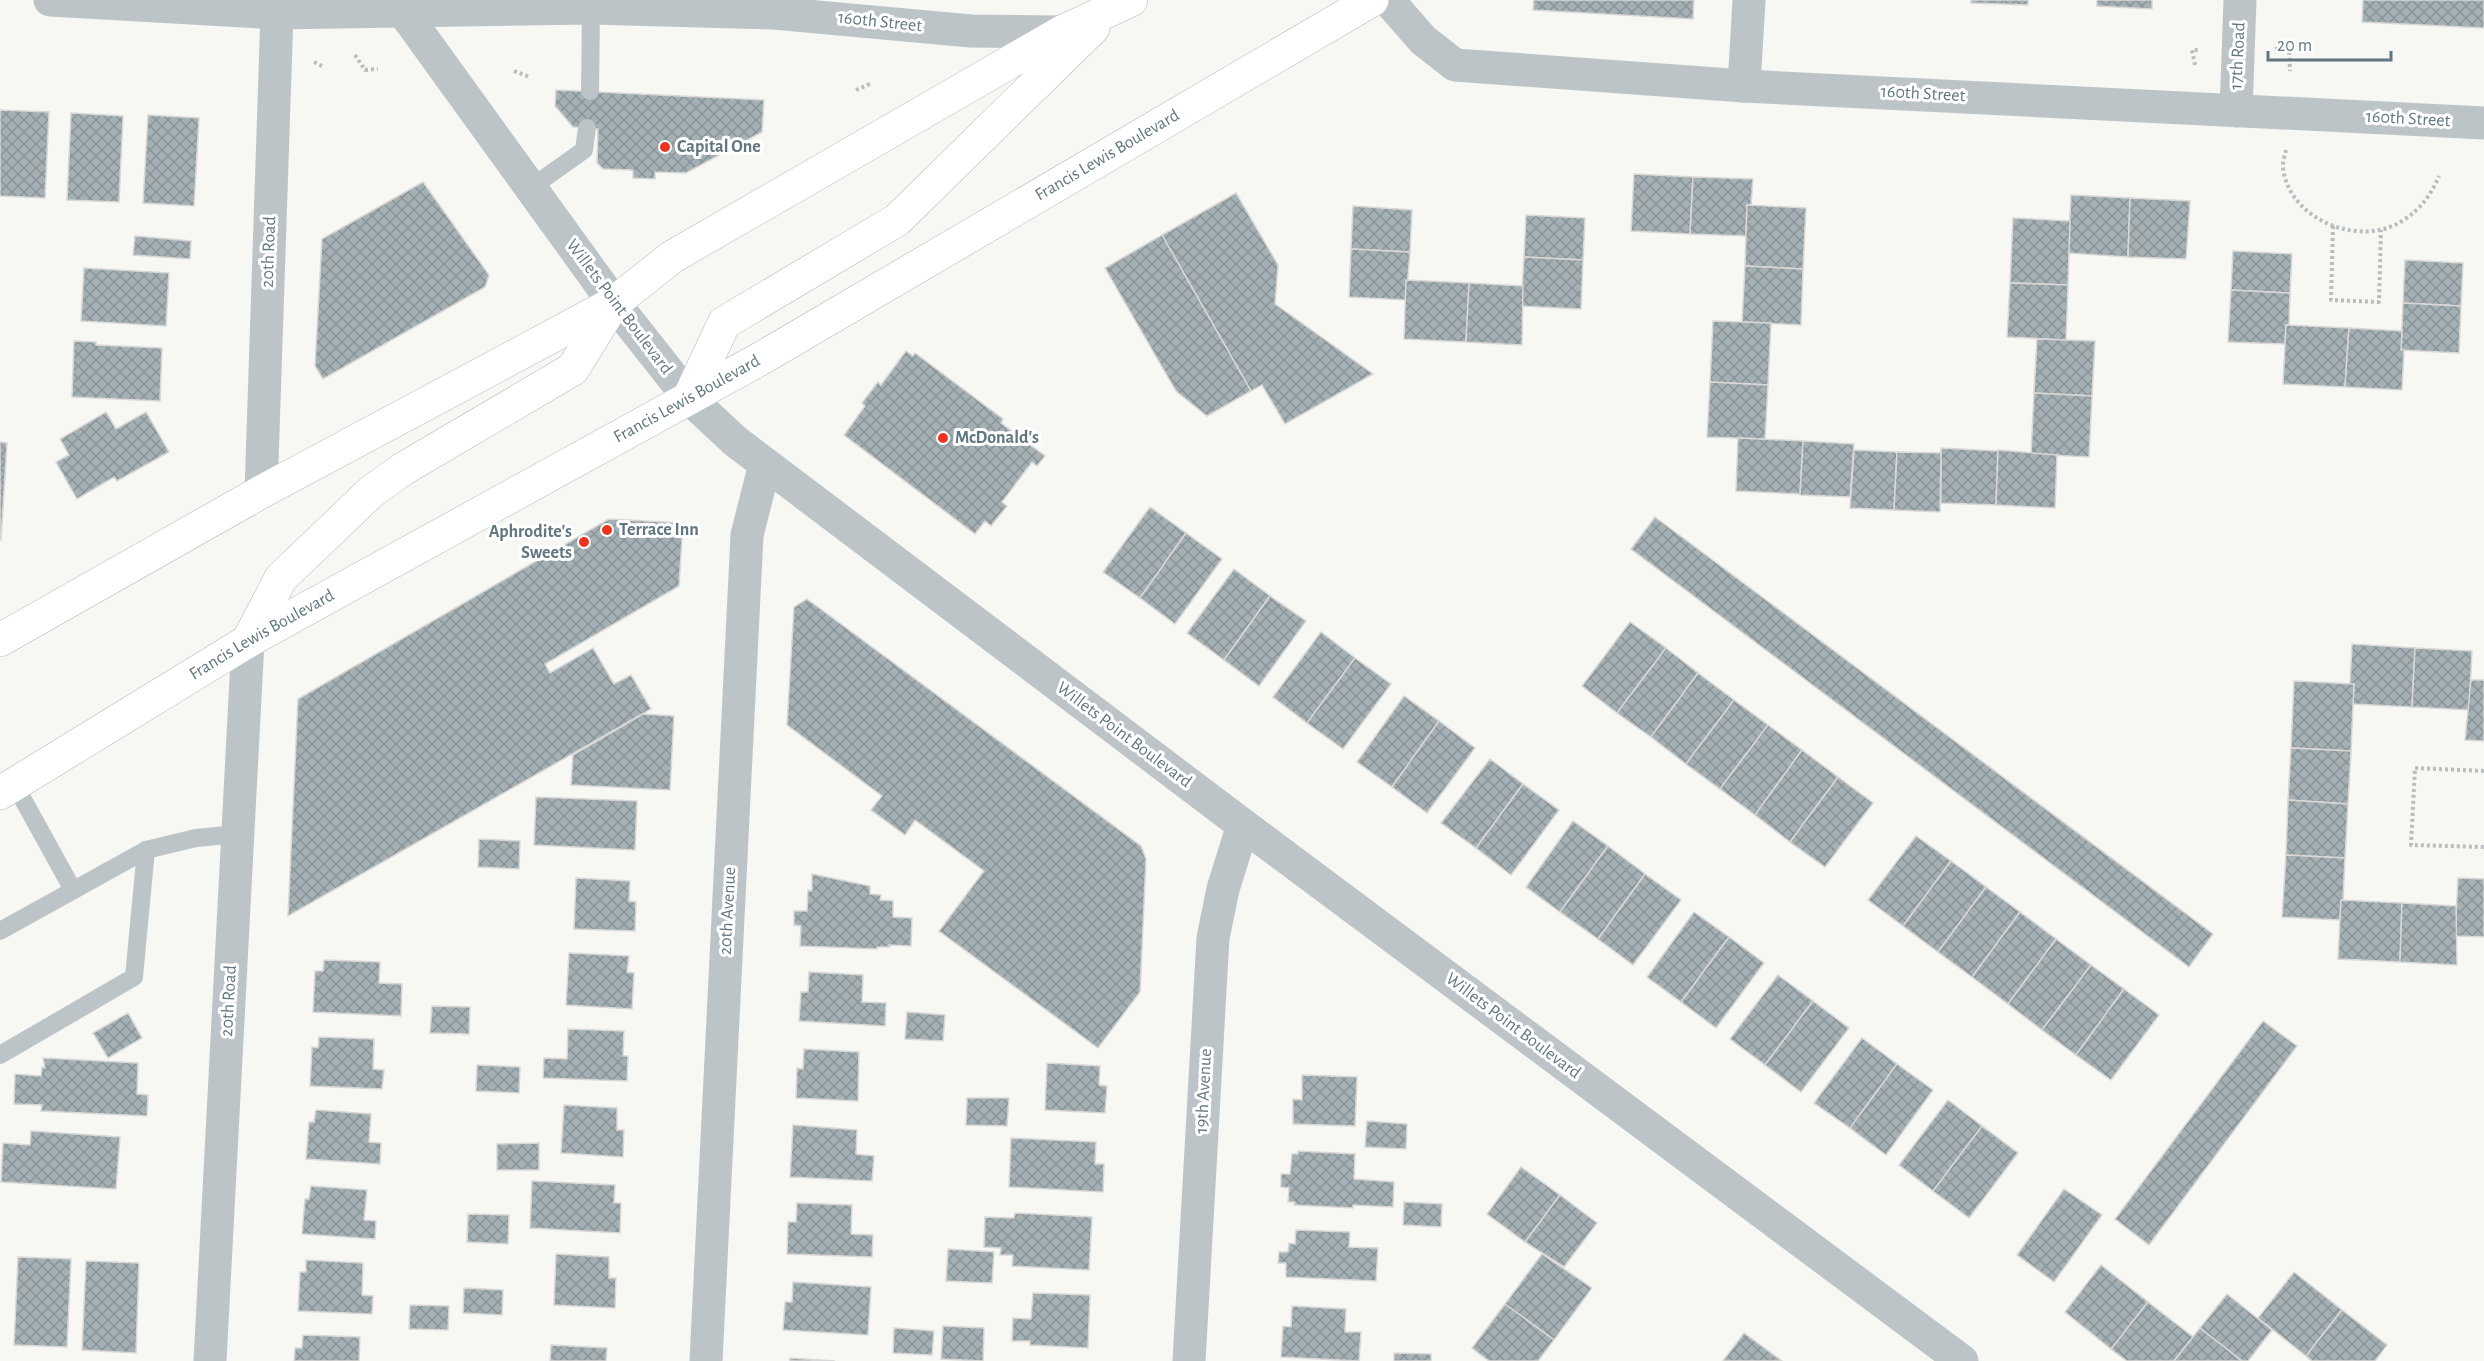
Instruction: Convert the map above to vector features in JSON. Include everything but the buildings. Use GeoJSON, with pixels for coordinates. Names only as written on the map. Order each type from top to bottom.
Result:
{"type":"FeatureCollection","features":[{"type":"Feature","properties":{"kind":"main road","name":"Francis Lewis Boulevard"},"geometry":{"type":"LineString","coordinates":[[7,789],[248,641],[760,359],[1372,0]]}},
{"type":"Feature","properties":{"kind":"main road"},"geometry":{"type":"LineString","coordinates":[[689,398],[724,323],[897,220],[1121,5]]}},
{"type":"Feature","properties":{"kind":"main road"},"geometry":{"type":"LineString","coordinates":[[0,640],[261,492],[614,303],[672,257],[1062,32],[1121,5]]}},
{"type":"Feature","properties":{"kind":"main road"},"geometry":{"type":"LineString","coordinates":[[248,641],[281,578],[371,492],[403,469],[573,369],[614,303]]}},
{"type":"Feature","properties":{"kind":"street","name":"160th Street"},"geometry":{"type":"LineString","coordinates":[[50,0],[277,13],[399,6],[591,8],[774,6],[970,31],[1062,32]]}},
{"type":"Feature","properties":{"kind":"street","name":"160th Street"},"geometry":{"type":"LineString","coordinates":[[1388,0],[1423,40],[1455,64],[1744,86],[2484,123]]}},
{"type":"Feature","properties":{"kind":"street"},"geometry":{"type":"LineString","coordinates":[[1744,86],[1749,0]]}},
{"type":"Feature","properties":{"kind":"street","name":"17th Road"},"geometry":{"type":"LineString","coordinates":[[2236,111],[2240,0]]}},
{"type":"Feature","properties":{"kind":"street","name":"Willets Point Boulevard"},"geometry":{"type":"LineString","coordinates":[[399,6],[614,303],[689,398],[735,441],[1243,825],[1962,1361]]}},
{"type":"Feature","properties":{"kind":"street","name":"20th Road"},"geometry":{"type":"LineString","coordinates":[[261,492],[277,13]]}},
{"type":"Feature","properties":{"kind":"street","name":"20th Avenue"},"geometry":{"type":"LineString","coordinates":[[706,1361],[747,536],[765,464]]}},
{"type":"Feature","properties":{"kind":"street","name":"20th Road"},"geometry":{"type":"LineString","coordinates":[[210,1361],[248,641]]}},
{"type":"Feature","properties":{"kind":"street","name":"19th Avenue"},"geometry":{"type":"LineString","coordinates":[[1189,1361],[1213,938],[1223,889],[1243,825]]}},
{"type":"Feature","properties":{"kind":"lane"},"geometry":{"type":"LineString","coordinates":[[590,91],[591,8]]}},
{"type":"Feature","properties":{"kind":"lane"},"geometry":{"type":"LineString","coordinates":[[532,187],[584,150],[587,128]]}},
{"type":"Feature","properties":{"kind":"lane"},"geometry":{"type":"LineString","coordinates":[[7,789],[73,890]]}},
{"type":"Feature","properties":{"kind":"lane"},"geometry":{"type":"LineString","coordinates":[[0,931],[146,850],[196,838],[237,834]]}},
{"type":"Feature","properties":{"kind":"lane"},"geometry":{"type":"LineString","coordinates":[[0,1055],[134,977],[146,850]]}},
{"type":"Feature","properties":{"kind":"path"},"geometry":{"type":"LineString","coordinates":[[2268,49],[2289,48],[2290,71]]}},
{"type":"Feature","properties":{"kind":"path"},"geometry":{"type":"LineString","coordinates":[[355,55],[365,69],[378,69]]}},
{"type":"Feature","properties":{"kind":"path"},"geometry":{"type":"LineString","coordinates":[[313,62],[324,67]]}},
{"type":"Feature","properties":{"kind":"path"},"geometry":{"type":"LineString","coordinates":[[514,70],[530,76]]}},
{"type":"Feature","properties":{"kind":"path"},"geometry":{"type":"LineString","coordinates":[[856,90],[872,82]]}},
{"type":"Feature","properties":{"kind":"path"},"geometry":{"type":"LineString","coordinates":[[2286,149],[2282,167],[2290,188],[2302,206],[2319,220],[2333,226],[2361,232],[2381,230],[2401,222],[2417,210],[2431,194],[2439,176]]}},
{"type":"Feature","properties":{"kind":"path"},"geometry":{"type":"LineString","coordinates":[[2333,226],[2331,300],[2379,302],[2381,230]]}},
{"type":"Feature","properties":{"kind":"path"},"geometry":{"type":"LineString","coordinates":[[2484,771],[2415,768],[2410,845],[2484,847]]}},
{"type":"Feature","properties":{"kind":"place","name":"Capital One"},"geometry":{"type":"Point","coordinates":[665,147]}},
{"type":"Feature","properties":{"kind":"place","name":"McDonald's"},"geometry":{"type":"Point","coordinates":[943,438]}},
{"type":"Feature","properties":{"kind":"place","name":"Terrace Inn"},"geometry":{"type":"Point","coordinates":[607,530]}},
{"type":"Feature","properties":{"kind":"place","name":"Aphrodite's Sweets"},"geometry":{"type":"Point","coordinates":[584,542]}}]}
